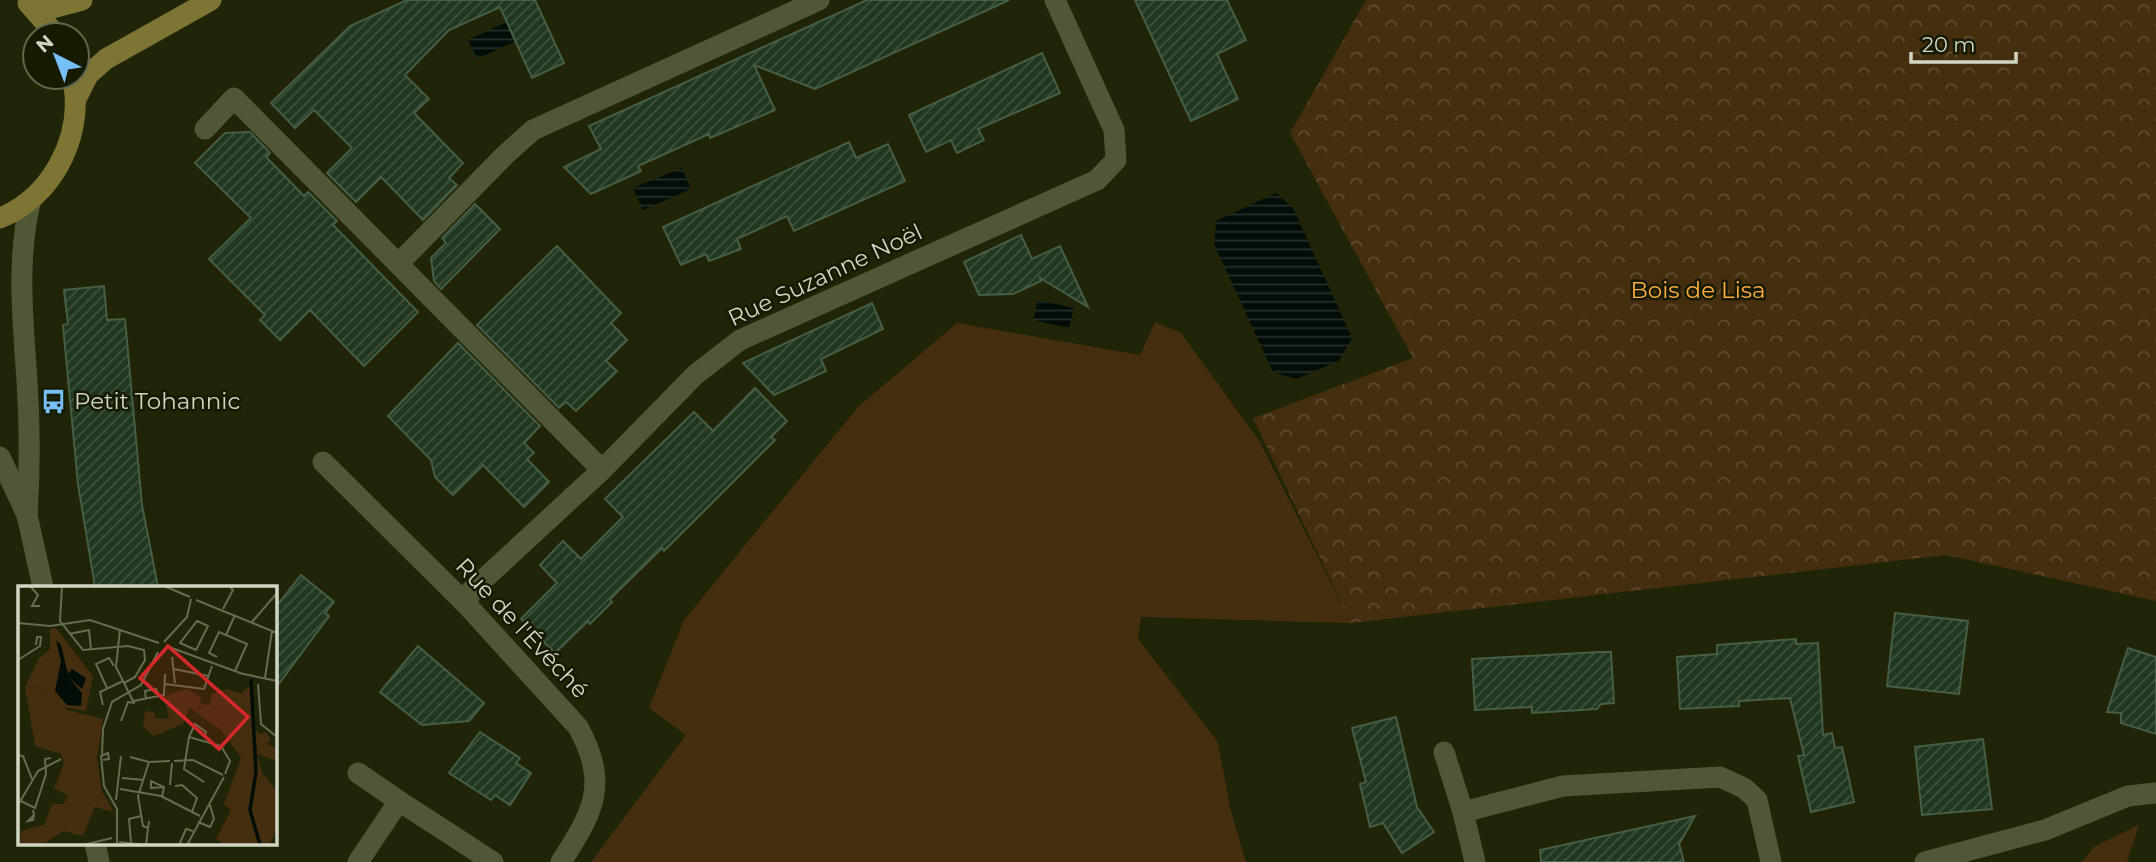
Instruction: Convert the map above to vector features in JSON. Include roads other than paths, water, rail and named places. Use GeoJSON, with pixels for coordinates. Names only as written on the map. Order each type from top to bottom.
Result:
{"type":"FeatureCollection","features":[{"type":"Feature","properties":{"kind":"main road"},"geometry":{"type":"LineString","coordinates":[[28,3],[52,8],[82,0]]}},
{"type":"Feature","properties":{"kind":"main road"},"geometry":{"type":"LineString","coordinates":[[76,99],[88,75],[106,59],[211,0]]}},
{"type":"Feature","properties":{"kind":"main road"},"geometry":{"type":"LineString","coordinates":[[28,3],[44,21]]}},
{"type":"Feature","properties":{"kind":"main road"},"geometry":{"type":"LineString","coordinates":[[0,218],[31,199],[50,178],[65,154],[74,128],[75,91]]}},
{"type":"Feature","properties":{"kind":"street"},"geometry":{"type":"LineString","coordinates":[[399,263],[533,130],[818,0]]}},
{"type":"Feature","properties":{"kind":"street","name":"Rue Suzanne Noël"},"geometry":{"type":"LineString","coordinates":[[466,604],[472,590],[602,470],[695,375],[740,340],[1097,180],[1116,160],[1114,130],[1055,0]]}},
{"type":"Feature","properties":{"kind":"street"},"geometry":{"type":"LineString","coordinates":[[205,128],[234,98],[602,470]]}},
{"type":"Feature","properties":{"kind":"street"},"geometry":{"type":"LineString","coordinates":[[27,515],[30,435],[20,289],[26,220],[31,199]]}},
{"type":"Feature","properties":{"kind":"street"},"geometry":{"type":"LineString","coordinates":[[0,457],[27,515],[43,586]]}},
{"type":"Feature","properties":{"kind":"street","name":"Rue de l'Évéché"},"geometry":{"type":"LineString","coordinates":[[323,462],[466,604],[569,717],[588,746],[596,785],[593,805],[587,822],[561,862]]}},
{"type":"Feature","properties":{"kind":"street"},"geometry":{"type":"LineString","coordinates":[[1444,752],[1464,811],[1475,862]]}},
{"type":"Feature","properties":{"kind":"street"},"geometry":{"type":"LineString","coordinates":[[358,774],[493,862]]}},
{"type":"Feature","properties":{"kind":"street"},"geometry":{"type":"LineString","coordinates":[[1464,811],[1563,786],[1720,777],[1744,788],[1757,800],[1772,862]]}},
{"type":"Feature","properties":{"kind":"street"},"geometry":{"type":"LineString","coordinates":[[1925,862],[2045,831],[2128,796],[2156,793]]}},
{"type":"Feature","properties":{"kind":"street"},"geometry":{"type":"LineString","coordinates":[[358,862],[399,801]]}},
{"type":"Feature","properties":{"kind":"street"},"geometry":{"type":"LineString","coordinates":[[95,844],[99,862]]}},
{"type":"Feature","properties":{"kind":"place","name":"Petit Tohannic"},"geometry":{"type":"Point","coordinates":[54,401]}},
{"type":"Feature","properties":{"kind":"park label","name":"Bois de Lisa"},"geometry":{"type":"Point","coordinates":[1698,290]}}]}
